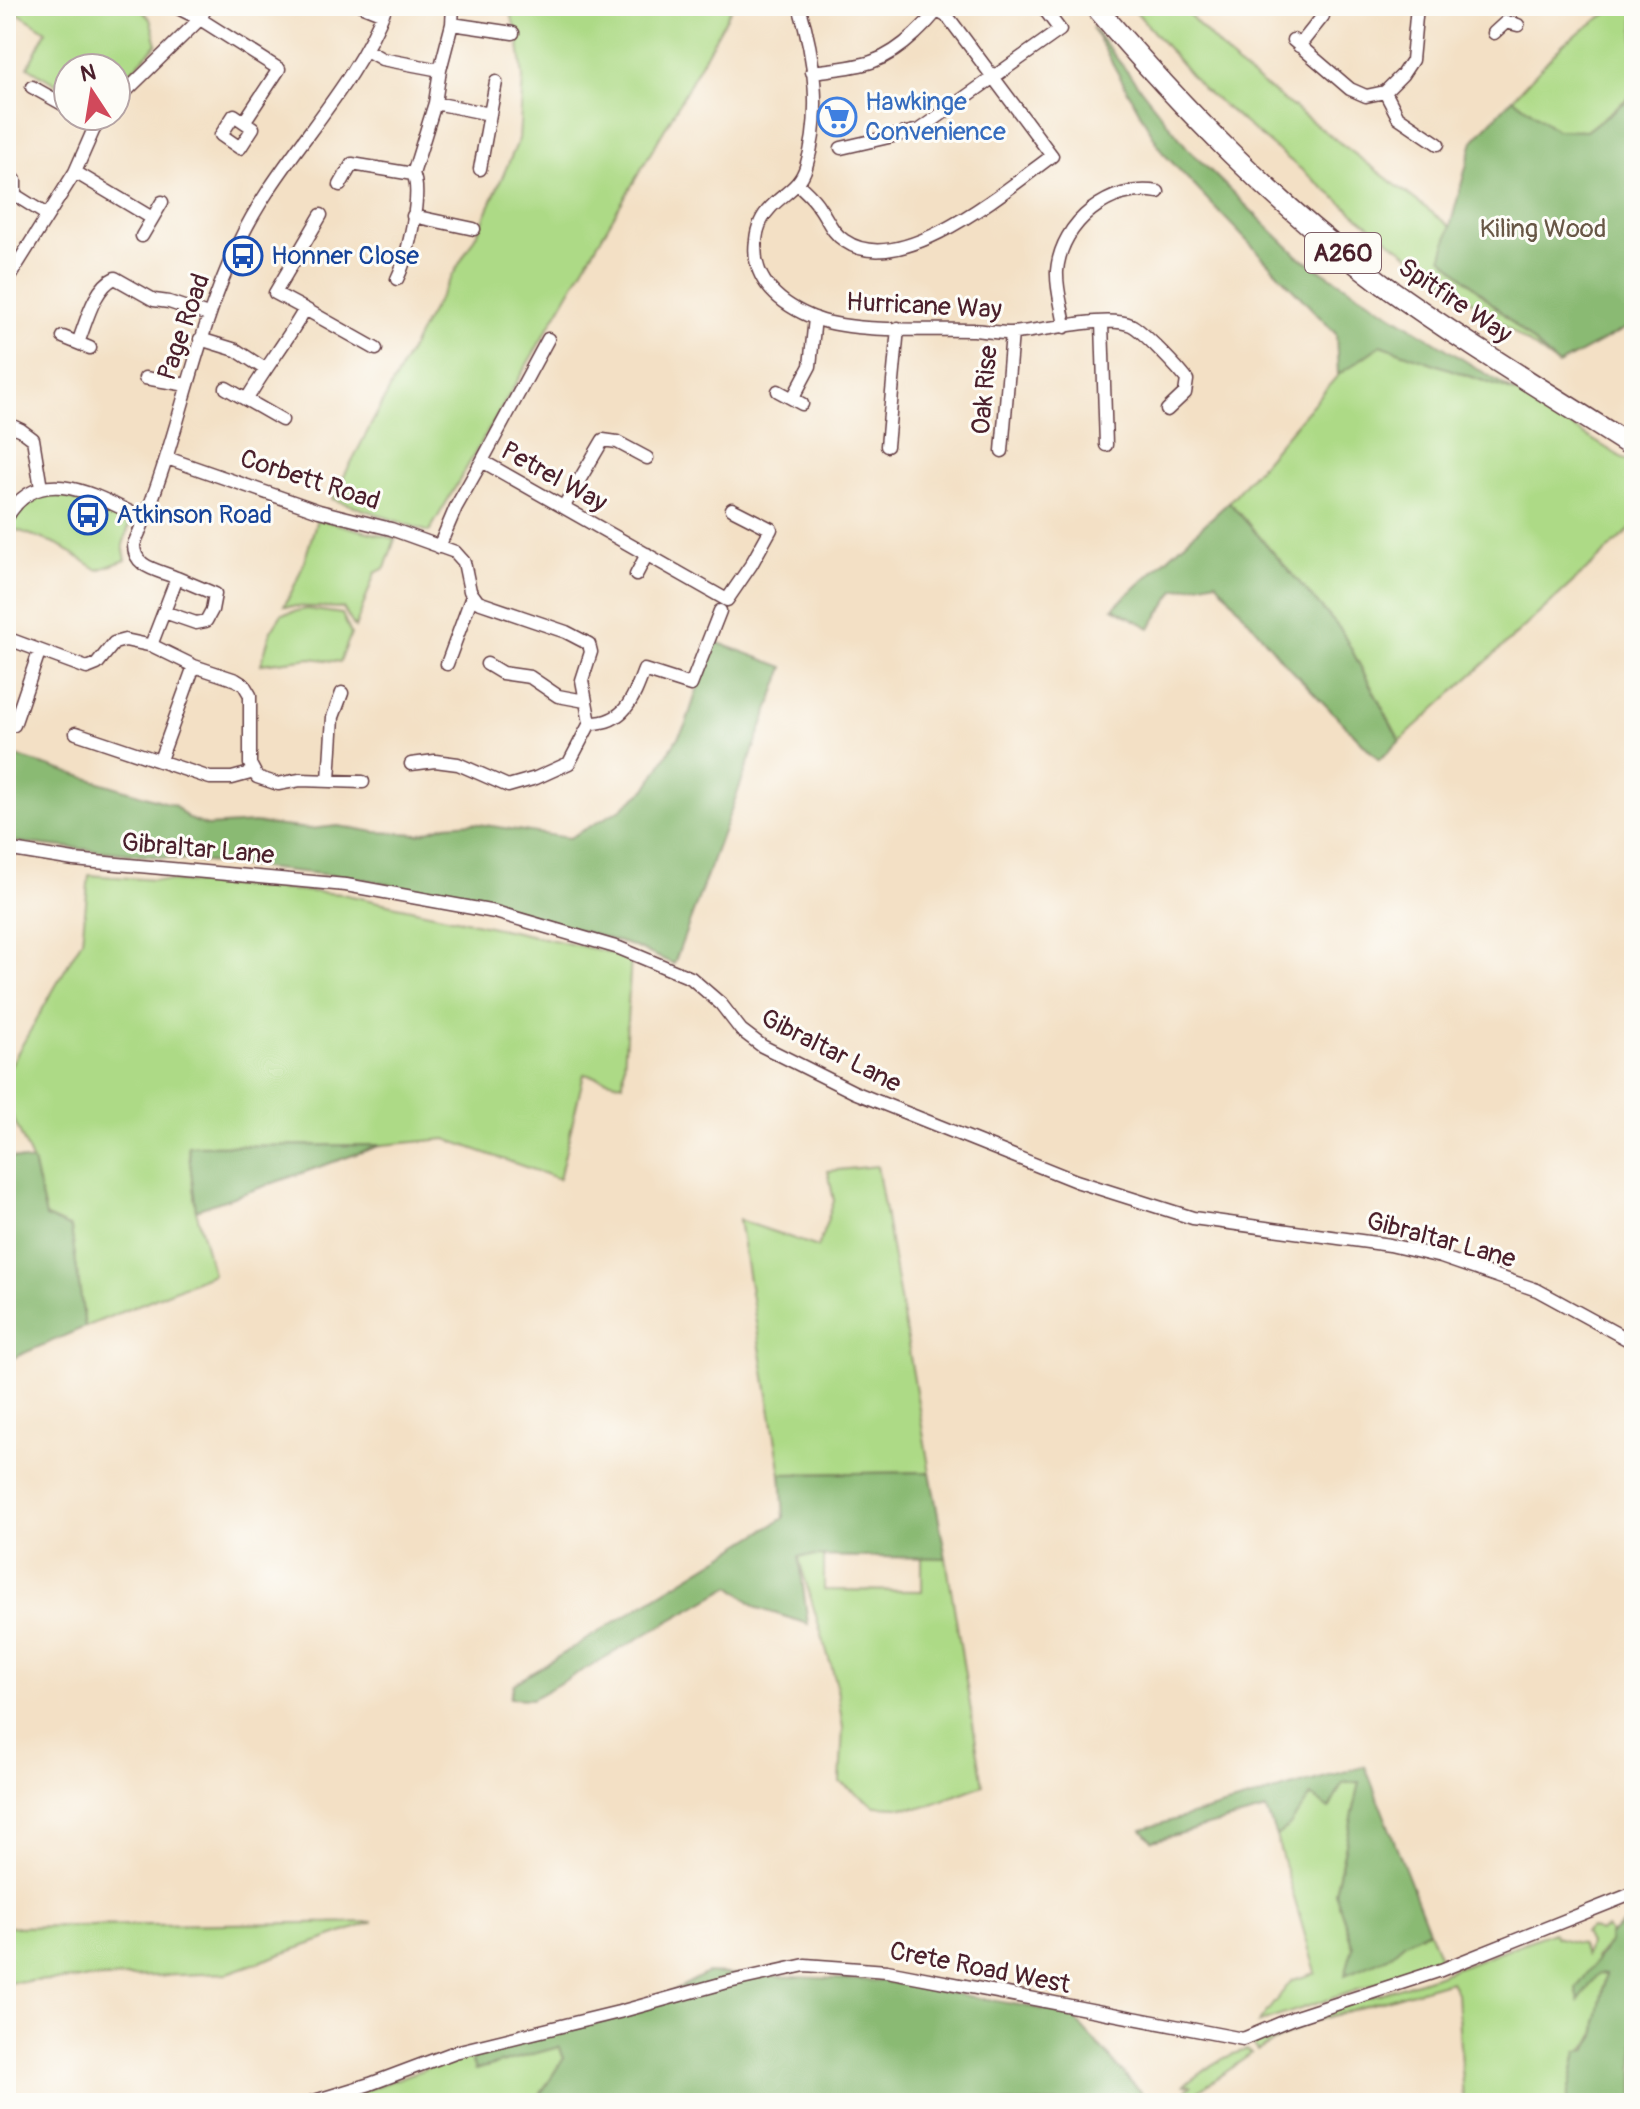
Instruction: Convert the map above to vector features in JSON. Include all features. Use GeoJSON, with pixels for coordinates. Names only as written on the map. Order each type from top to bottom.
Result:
{"type":"FeatureCollection","features":[{"type":"Feature","properties":{"kind":"main road","name":"Spitfire Way"},"geometry":{"type":"LineString","coordinates":[[1095,6],[1209,132],[1327,239],[1383,284],[1450,331],[1634,448]]}},
{"type":"Feature","properties":{"kind":"street"},"geometry":{"type":"LineString","coordinates":[[174,6],[279,69],[244,122]]}},
{"type":"Feature","properties":{"kind":"street"},"geometry":{"type":"LineString","coordinates":[[132,85],[200,19],[207,6]]}},
{"type":"Feature","properties":{"kind":"street"},"geometry":{"type":"LineString","coordinates":[[363,6],[384,10]]}},
{"type":"Feature","properties":{"kind":"street"},"geometry":{"type":"LineString","coordinates":[[397,279],[413,216],[417,187],[413,174],[435,103],[453,6]]}},
{"type":"Feature","properties":{"kind":"street","name":"Hurricane Way"},"geometry":{"type":"LineString","coordinates":[[799,6],[809,45],[815,120],[804,172],[798,184],[770,208],[756,236],[755,255],[762,280],[770,290],[785,302],[827,322],[1012,333],[1118,322],[1134,326],[1185,378],[1185,393],[1167,410]]}},
{"type":"Feature","properties":{"kind":"street"},"geometry":{"type":"LineString","coordinates":[[841,148],[919,130],[994,79],[1060,30],[1042,6]]}},
{"type":"Feature","properties":{"kind":"street"},"geometry":{"type":"LineString","coordinates":[[1323,16],[1296,43],[1350,89],[1366,96],[1385,92],[1412,60],[1417,6]]}},
{"type":"Feature","properties":{"kind":"street"},"geometry":{"type":"LineString","coordinates":[[1494,33],[1512,24],[1502,6]]}},
{"type":"Feature","properties":{"kind":"street"},"geometry":{"type":"LineString","coordinates":[[798,184],[817,204],[835,233],[859,248],[874,250],[910,245],[948,227],[1052,156],[948,17],[938,8],[905,43],[885,58],[870,64],[812,72]]}},
{"type":"Feature","properties":{"kind":"street","name":"Page Road"},"geometry":{"type":"LineString","coordinates":[[164,612],[196,623],[206,621],[215,594],[145,566],[136,558],[134,544],[167,458],[208,315],[251,218],[302,139],[348,82],[384,10]]}},
{"type":"Feature","properties":{"kind":"street"},"geometry":{"type":"LineString","coordinates":[[452,24],[513,33]]}},
{"type":"Feature","properties":{"kind":"street"},"geometry":{"type":"LineString","coordinates":[[366,50],[382,59],[440,70]]}},
{"type":"Feature","properties":{"kind":"street"},"geometry":{"type":"LineString","coordinates":[[480,169],[496,82]]}},
{"type":"Feature","properties":{"kind":"street"},"geometry":{"type":"LineString","coordinates":[[32,87],[52,98]]}},
{"type":"Feature","properties":{"kind":"street"},"geometry":{"type":"LineString","coordinates":[[1385,92],[1398,117],[1438,144]]}},
{"type":"Feature","properties":{"kind":"street"},"geometry":{"type":"LineString","coordinates":[[435,103],[490,114]]}},
{"type":"Feature","properties":{"kind":"street"},"geometry":{"type":"LineString","coordinates":[[1420,133],[1427,121]]}},
{"type":"Feature","properties":{"kind":"street"},"geometry":{"type":"LineString","coordinates":[[6,282],[75,172],[94,132]]}},
{"type":"Feature","properties":{"kind":"street"},"geometry":{"type":"LineString","coordinates":[[340,185],[352,164],[413,174]]}},
{"type":"Feature","properties":{"kind":"street"},"geometry":{"type":"LineString","coordinates":[[75,172],[152,218]]}},
{"type":"Feature","properties":{"kind":"street"},"geometry":{"type":"LineString","coordinates":[[15,180],[11,197],[47,215]]}},
{"type":"Feature","properties":{"kind":"street"},"geometry":{"type":"LineString","coordinates":[[1065,327],[1058,267],[1063,250],[1076,227],[1090,210],[1113,196],[1140,189],[1158,192]]}},
{"type":"Feature","properties":{"kind":"street"},"geometry":{"type":"LineString","coordinates":[[142,236],[162,202]]}},
{"type":"Feature","properties":{"kind":"street"},"geometry":{"type":"LineString","coordinates":[[321,215],[275,293],[376,349]]}},
{"type":"Feature","properties":{"kind":"street"},"geometry":{"type":"LineString","coordinates":[[413,216],[474,229]]}},
{"type":"Feature","properties":{"kind":"street"},"geometry":{"type":"LineString","coordinates":[[63,337],[84,346],[100,291],[115,278],[154,300],[208,315]]}},
{"type":"Feature","properties":{"kind":"street"},"geometry":{"type":"LineString","coordinates":[[247,399],[305,309]]}},
{"type":"Feature","properties":{"kind":"street"},"geometry":{"type":"LineString","coordinates":[[778,391],[798,401],[810,366],[815,318]]}},
{"type":"Feature","properties":{"kind":"street"},"geometry":{"type":"LineString","coordinates":[[1102,323],[1106,445]]}},
{"type":"Feature","properties":{"kind":"street"},"geometry":{"type":"LineString","coordinates":[[887,446],[898,328]]}},
{"type":"Feature","properties":{"kind":"street","name":"Oak Rise"},"geometry":{"type":"LineString","coordinates":[[1002,451],[1012,333]]}},
{"type":"Feature","properties":{"kind":"street"},"geometry":{"type":"LineString","coordinates":[[200,339],[236,350],[265,369]]}},
{"type":"Feature","properties":{"kind":"street"},"geometry":{"type":"LineString","coordinates":[[482,461],[540,361],[548,339]]}},
{"type":"Feature","properties":{"kind":"street"},"geometry":{"type":"LineString","coordinates":[[145,378],[187,385]]}},
{"type":"Feature","properties":{"kind":"street"},"geometry":{"type":"LineString","coordinates":[[226,388],[282,420]]}},
{"type":"Feature","properties":{"kind":"street"},"geometry":{"type":"LineString","coordinates":[[6,423],[33,439],[41,488]]}},
{"type":"Feature","properties":{"kind":"street"},"geometry":{"type":"LineString","coordinates":[[564,506],[603,440],[617,442],[647,458]]}},
{"type":"Feature","properties":{"kind":"street","name":"Corbett Road"},"geometry":{"type":"LineString","coordinates":[[167,458],[341,518],[391,529],[439,547]]}},
{"type":"Feature","properties":{"kind":"street","name":"Petrel Way"},"geometry":{"type":"LineString","coordinates":[[439,547],[456,507],[482,461],[727,600],[771,529],[732,509]]}},
{"type":"Feature","properties":{"kind":"street"},"geometry":{"type":"LineString","coordinates":[[6,519],[18,500],[41,488],[65,487],[144,519]]}},
{"type":"Feature","properties":{"kind":"street"},"geometry":{"type":"LineString","coordinates":[[411,764],[450,762],[503,785],[514,785],[569,763],[590,723],[582,680],[591,652],[589,644],[566,632],[478,602],[472,596],[464,562],[455,552],[439,547]]}},
{"type":"Feature","properties":{"kind":"street"},"geometry":{"type":"LineString","coordinates":[[636,575],[647,554]]}},
{"type":"Feature","properties":{"kind":"street"},"geometry":{"type":"LineString","coordinates":[[153,646],[177,578]]}},
{"type":"Feature","properties":{"kind":"street"},"geometry":{"type":"LineString","coordinates":[[447,664],[472,596]]}},
{"type":"Feature","properties":{"kind":"street"},"geometry":{"type":"LineString","coordinates":[[590,723],[606,722],[631,704],[644,670],[696,687],[720,611]]}},
{"type":"Feature","properties":{"kind":"street"},"geometry":{"type":"LineString","coordinates":[[6,638],[87,668],[97,664],[110,645],[118,641],[153,646],[194,666],[236,680],[248,690],[251,701],[249,758],[257,777],[273,784],[329,780],[363,782]]}},
{"type":"Feature","properties":{"kind":"street"},"geometry":{"type":"LineString","coordinates":[[14,725],[39,652]]}},
{"type":"Feature","properties":{"kind":"street"},"geometry":{"type":"LineString","coordinates":[[487,664],[502,673],[530,677],[558,696],[585,701]]}},
{"type":"Feature","properties":{"kind":"street"},"geometry":{"type":"LineString","coordinates":[[160,760],[194,666]]}},
{"type":"Feature","properties":{"kind":"street"},"geometry":{"type":"LineString","coordinates":[[329,780],[333,717],[342,693]]}},
{"type":"Feature","properties":{"kind":"street"},"geometry":{"type":"LineString","coordinates":[[6,702],[19,706]]}},
{"type":"Feature","properties":{"kind":"street"},"geometry":{"type":"LineString","coordinates":[[319,712],[333,717]]}},
{"type":"Feature","properties":{"kind":"street"},"geometry":{"type":"LineString","coordinates":[[76,733],[210,778],[232,778],[254,772]]}},
{"type":"Feature","properties":{"kind":"street","name":"Gibraltar Lane"},"geometry":{"type":"LineString","coordinates":[[6,849],[74,860],[346,885],[495,912],[619,948],[691,978],[721,1004],[741,1030],[762,1046],[854,1092],[1076,1181],[1193,1218],[1390,1245],[1441,1257],[1537,1290],[1634,1343]]}},
{"type":"Feature","properties":{"kind":"street","name":"Crete Road West"},"geometry":{"type":"LineString","coordinates":[[308,2103],[455,2052],[805,1965],[887,1971],[1243,2039],[1293,2018],[1441,1970],[1634,1893]]}},
{"type":"Feature","properties":{"kind":"green space"},"geometry":{"type":"Polygon","coordinates":[[[7,6],[138,6],[150,19],[157,44],[132,70],[132,52],[52,52],[52,82],[28,67],[46,31],[7,6]]]}},
{"type":"Feature","properties":{"kind":"green space"},"geometry":{"type":"Polygon","coordinates":[[[507,6],[733,6],[667,125],[429,532],[332,499],[424,324],[479,230],[519,139],[523,78],[518,35],[507,6]]]}},
{"type":"Feature","properties":{"kind":"green space"},"geometry":{"type":"Polygon","coordinates":[[[1131,6],[1181,6],[1236,64],[1451,227],[1442,257],[1558,365],[1370,226],[1202,88],[1131,6]]]}},
{"type":"Feature","properties":{"kind":"green space"},"geometry":{"type":"Polygon","coordinates":[[[1618,6],[1634,6],[1634,81],[1629,97],[1586,131],[1556,130],[1513,98],[1564,43],[1618,6]]]}},
{"type":"Feature","properties":{"kind":"green space"},"geometry":{"type":"Polygon","coordinates":[[[1092,27],[1189,150],[1298,256],[1515,392],[1381,345],[1338,375],[1336,334],[1162,152],[1092,27]]]}},
{"type":"Feature","properties":{"kind":"green space","name":"Kiling Wood"},"geometry":{"type":"Polygon","coordinates":[[[1634,81],[1634,324],[1558,365],[1442,257],[1473,141],[1513,98],[1556,130],[1586,131],[1628,100],[1634,81]]]}},
{"type":"Feature","properties":{"kind":"green space"},"geometry":{"type":"Polygon","coordinates":[[[1381,345],[1515,392],[1634,465],[1634,526],[1400,741],[1341,630],[1229,502],[1338,375],[1381,345]]]}},
{"type":"Feature","properties":{"kind":"green space"},"geometry":{"type":"Polygon","coordinates":[[[54,493],[123,517],[122,520],[129,526],[123,545],[126,560],[98,570],[57,544],[8,527],[26,503],[54,493]]]}},
{"type":"Feature","properties":{"kind":"green space"},"geometry":{"type":"Polygon","coordinates":[[[1229,502],[1341,630],[1400,741],[1379,760],[1282,660],[1216,581],[1175,590],[1150,628],[1113,608],[1229,502]]]}},
{"type":"Feature","properties":{"kind":"green space"},"geometry":{"type":"Polygon","coordinates":[[[317,519],[395,539],[385,568],[375,573],[355,628],[343,608],[284,606],[300,574],[317,519]]]}},
{"type":"Feature","properties":{"kind":"green space"},"geometry":{"type":"Polygon","coordinates":[[[307,609],[342,614],[351,634],[340,662],[311,658],[261,664],[271,631],[282,614],[307,609]]]}},
{"type":"Feature","properties":{"kind":"green space"},"geometry":{"type":"Polygon","coordinates":[[[713,641],[784,667],[674,964],[632,946],[503,907],[359,878],[6,841],[6,753],[174,805],[189,819],[207,826],[254,823],[310,829],[338,826],[419,834],[446,825],[472,823],[569,838],[621,809],[646,789],[686,724],[713,641]]]}},
{"type":"Feature","properties":{"kind":"green space"},"geometry":{"type":"Polygon","coordinates":[[[89,875],[342,894],[631,957],[623,1084],[584,1074],[559,1179],[446,1139],[382,1145],[188,1146],[196,1210],[213,1274],[85,1327],[71,1228],[46,1217],[33,1162],[6,1102],[6,1073],[82,940],[89,875]]]}},
{"type":"Feature","properties":{"kind":"green space"},"geometry":{"type":"Polygon","coordinates":[[[382,1145],[196,1210],[188,1146],[382,1145]]]}},
{"type":"Feature","properties":{"kind":"green space"},"geometry":{"type":"Polygon","coordinates":[[[6,1156],[33,1162],[46,1217],[71,1228],[85,1327],[6,1361],[6,1156]]]}},
{"type":"Feature","properties":{"kind":"green space"},"geometry":{"type":"Polygon","coordinates":[[[877,1166],[930,1472],[781,1474],[739,1220],[818,1247],[834,1201],[828,1171],[877,1166]]]}},
{"type":"Feature","properties":{"kind":"green space"},"geometry":{"type":"Polygon","coordinates":[[[930,1472],[946,1558],[799,1556],[808,1624],[758,1608],[731,1586],[532,1699],[510,1698],[514,1684],[784,1518],[781,1474],[930,1472]]]}},
{"type":"Feature","properties":{"kind":"green space"},"geometry":{"type":"Polygon","coordinates":[[[824,1555],[824,1590],[922,1591],[922,1556],[946,1558],[983,1785],[921,1808],[875,1806],[840,1782],[843,1728],[836,1682],[798,1556],[824,1555]]]}},
{"type":"Feature","properties":{"kind":"green space"},"geometry":{"type":"Polygon","coordinates":[[[1365,1766],[1429,1930],[1405,1942],[1388,1957],[1345,1975],[1353,1947],[1335,1892],[1360,1782],[1343,1783],[1329,1809],[1311,1796],[1289,1826],[1276,1836],[1266,1810],[1152,1841],[1142,1829],[1365,1766]]]}},
{"type":"Feature","properties":{"kind":"green space"},"geometry":{"type":"Polygon","coordinates":[[[1361,1781],[1335,1892],[1353,1947],[1388,1957],[1405,1942],[1429,1930],[1442,1962],[1258,2023],[1292,1980],[1316,1973],[1276,1836],[1316,1793],[1361,1781]]]}},
{"type":"Feature","properties":{"kind":"green space"},"geometry":{"type":"Polygon","coordinates":[[[1634,1916],[1634,2103],[1566,2103],[1577,2052],[1587,2049],[1596,2036],[1606,1974],[1599,1973],[1579,2001],[1576,1989],[1610,1942],[1609,1935],[1634,1916]]]}},
{"type":"Feature","properties":{"kind":"green space"},"geometry":{"type":"Polygon","coordinates":[[[373,1922],[228,1973],[6,1982],[6,1927],[373,1922]]]}},
{"type":"Feature","properties":{"kind":"green space"},"geometry":{"type":"Polygon","coordinates":[[[1590,1928],[1599,1932],[1606,1928],[1609,1931],[1610,1942],[1596,1958],[1599,1972],[1606,1974],[1607,1980],[1596,2032],[1586,2047],[1577,2052],[1566,2103],[1463,2103],[1457,1993],[1451,1981],[1311,2022],[1257,2051],[1252,2044],[1303,2019],[1432,1977],[1553,1932],[1556,1937],[1580,1944],[1586,1955],[1589,1943],[1584,1933],[1590,1928]]]}},
{"type":"Feature","properties":{"kind":"green space"},"geometry":{"type":"Polygon","coordinates":[[[707,1973],[883,1981],[1070,2014],[1151,2103],[535,2103],[564,2057],[559,2047],[475,2070],[469,2053],[624,2017],[707,1973]]]}},
{"type":"Feature","properties":{"kind":"green space"},"geometry":{"type":"Polygon","coordinates":[[[559,2046],[564,2057],[535,2103],[330,2103],[469,2053],[475,2070],[559,2046]]]}},
{"type":"Feature","properties":{"kind":"green space"},"geometry":{"type":"Polygon","coordinates":[[[1246,2050],[1251,2054],[1182,2103],[1170,2103],[1191,2086],[1184,2085],[1199,2074],[1246,2050]]]}},
{"type":"Feature","properties":{"kind":"place","name":"Hawkinge Convenience"},"geometry":{"type":"Point","coordinates":[837,117]}},
{"type":"Feature","properties":{"kind":"place","name":"Honner Close"},"geometry":{"type":"Point","coordinates":[243,256]}},
{"type":"Feature","properties":{"kind":"place","name":"Atkinson Road"},"geometry":{"type":"Point","coordinates":[88,515]}}]}
